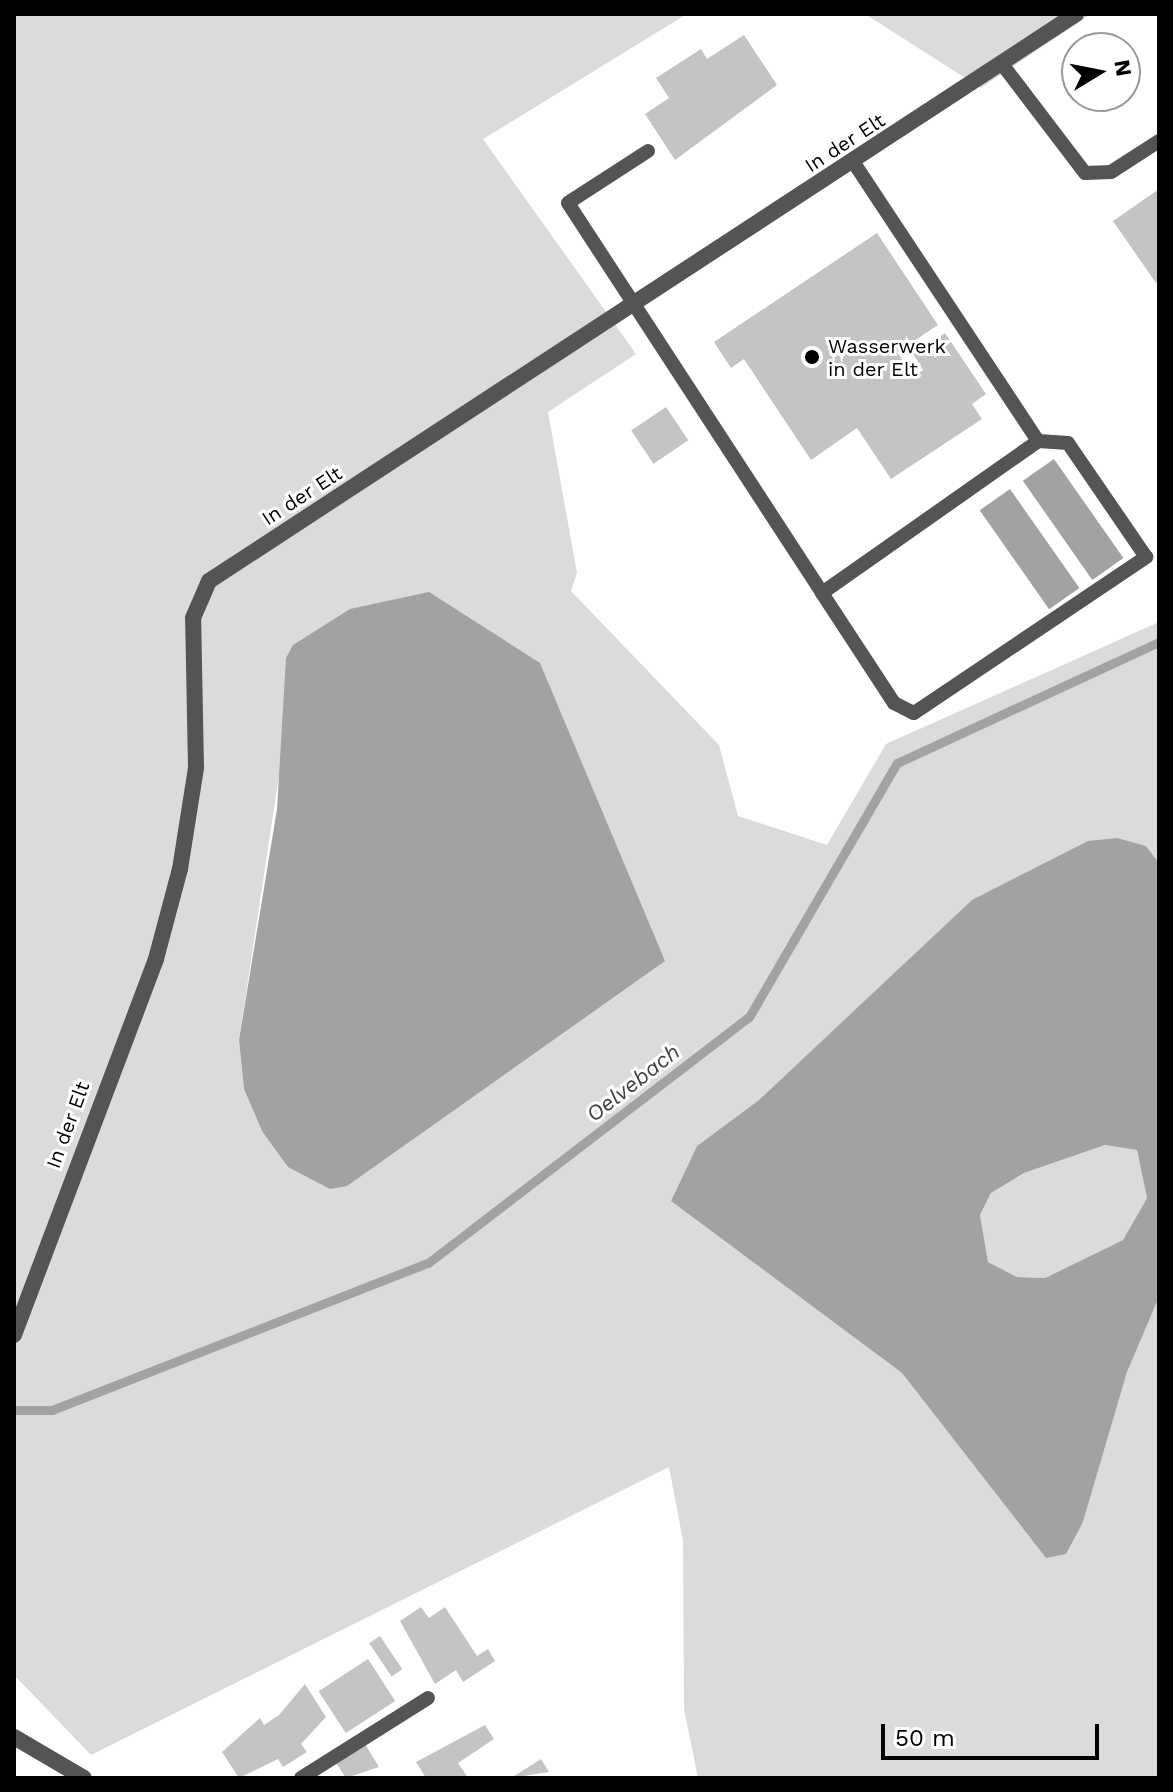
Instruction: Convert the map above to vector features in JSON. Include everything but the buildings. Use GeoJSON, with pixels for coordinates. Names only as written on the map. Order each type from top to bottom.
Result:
{"type":"FeatureCollection","features":[{"type":"Feature","properties":{"kind":"street","name":"In der Elt"},"geometry":{"type":"LineString","coordinates":[[14,1335],[156,959],[180,869],[196,768],[193,618],[209,581],[1076,14]]}},
{"type":"Feature","properties":{"kind":"street"},"geometry":{"type":"LineString","coordinates":[[14,1737],[84,1778]]}},
{"type":"Feature","properties":{"kind":"lane"},"geometry":{"type":"LineString","coordinates":[[1002,64],[1085,173],[1111,172],[1159,141]]}},
{"type":"Feature","properties":{"kind":"lane"},"geometry":{"type":"LineString","coordinates":[[648,151],[568,203],[631,304],[894,703],[914,713],[1146,557],[1068,443],[1038,441],[822,593]]}},
{"type":"Feature","properties":{"kind":"lane"},"geometry":{"type":"LineString","coordinates":[[853,162],[1038,441]]}},
{"type":"Feature","properties":{"kind":"lane"},"geometry":{"type":"LineString","coordinates":[[301,1778],[428,1698]]}},
{"type":"Feature","properties":{"kind":"shaded area"},"geometry":{"type":"Polygon","coordinates":[[[14,14],[687,14],[483,139],[636,354],[548,412],[577,573],[571,591],[719,745],[738,816],[827,845],[886,744],[1159,622],[1159,863],[1146,846],[888,981],[759,1100],[697,1146],[671,1201],[902,1373],[1046,1558],[1083,1522],[1127,1372],[1159,1297],[1159,1778],[698,1778],[684,1709],[683,1541],[669,1467],[91,1755],[14,1675],[14,14]],[[283,749],[239,1040],[244,1089],[262,1131],[283,749]]]}},
{"type":"Feature","properties":{"kind":"shaded area"},"geometry":{"type":"Polygon","coordinates":[[[865,14],[1091,14],[981,88],[865,14]]]}},
{"type":"Feature","properties":{"kind":"shaded area"},"geometry":{"type":"Polygon","coordinates":[[[1054,459],[1123,558],[1092,580],[1023,481],[1054,459]]]}},
{"type":"Feature","properties":{"kind":"shaded area"},"geometry":{"type":"Polygon","coordinates":[[[1010,489],[1079,588],[1049,609],[980,510],[1010,489]]]}},
{"type":"Feature","properties":{"kind":"shaded area"},"geometry":{"type":"Polygon","coordinates":[[[429,592],[540,663],[665,961],[347,1186],[330,1189],[288,1167],[262,1131],[244,1089],[239,1040],[277,809],[286,658],[293,645],[350,609],[429,592]]]}},
{"type":"Feature","properties":{"kind":"shaded area"},"geometry":{"type":"Polygon","coordinates":[[[1117,838],[1146,846],[1159,863],[1159,1297],[1127,1372],[1083,1522],[1066,1554],[1046,1558],[902,1373],[671,1201],[697,1146],[759,1100],[972,900],[1088,841],[1117,838]],[[1105,1145],[1024,1173],[991,1193],[980,1215],[988,1262],[1017,1277],[1045,1278],[1123,1240],[1147,1198],[1137,1150],[1105,1145]]]}},
{"type":"Feature","properties":{"kind":"shaded area"},"geometry":{"type":"Polygon","coordinates":[[[1105,1145],[1137,1150],[1147,1198],[1123,1240],[1045,1278],[1017,1277],[988,1262],[980,1215],[991,1193],[1024,1173],[1105,1145]]]}},
{"type":"Feature","properties":{"kind":"waterway","name":"Oelvebach"},"geometry":{"type":"LineString","coordinates":[[14,1410],[52,1410],[428,1263],[749,1017],[897,763],[1159,642]]}},
{"type":"Feature","properties":{"kind":"place","name":"Wasserwerk in der Elt"},"geometry":{"type":"Point","coordinates":[812,357]}}]}
